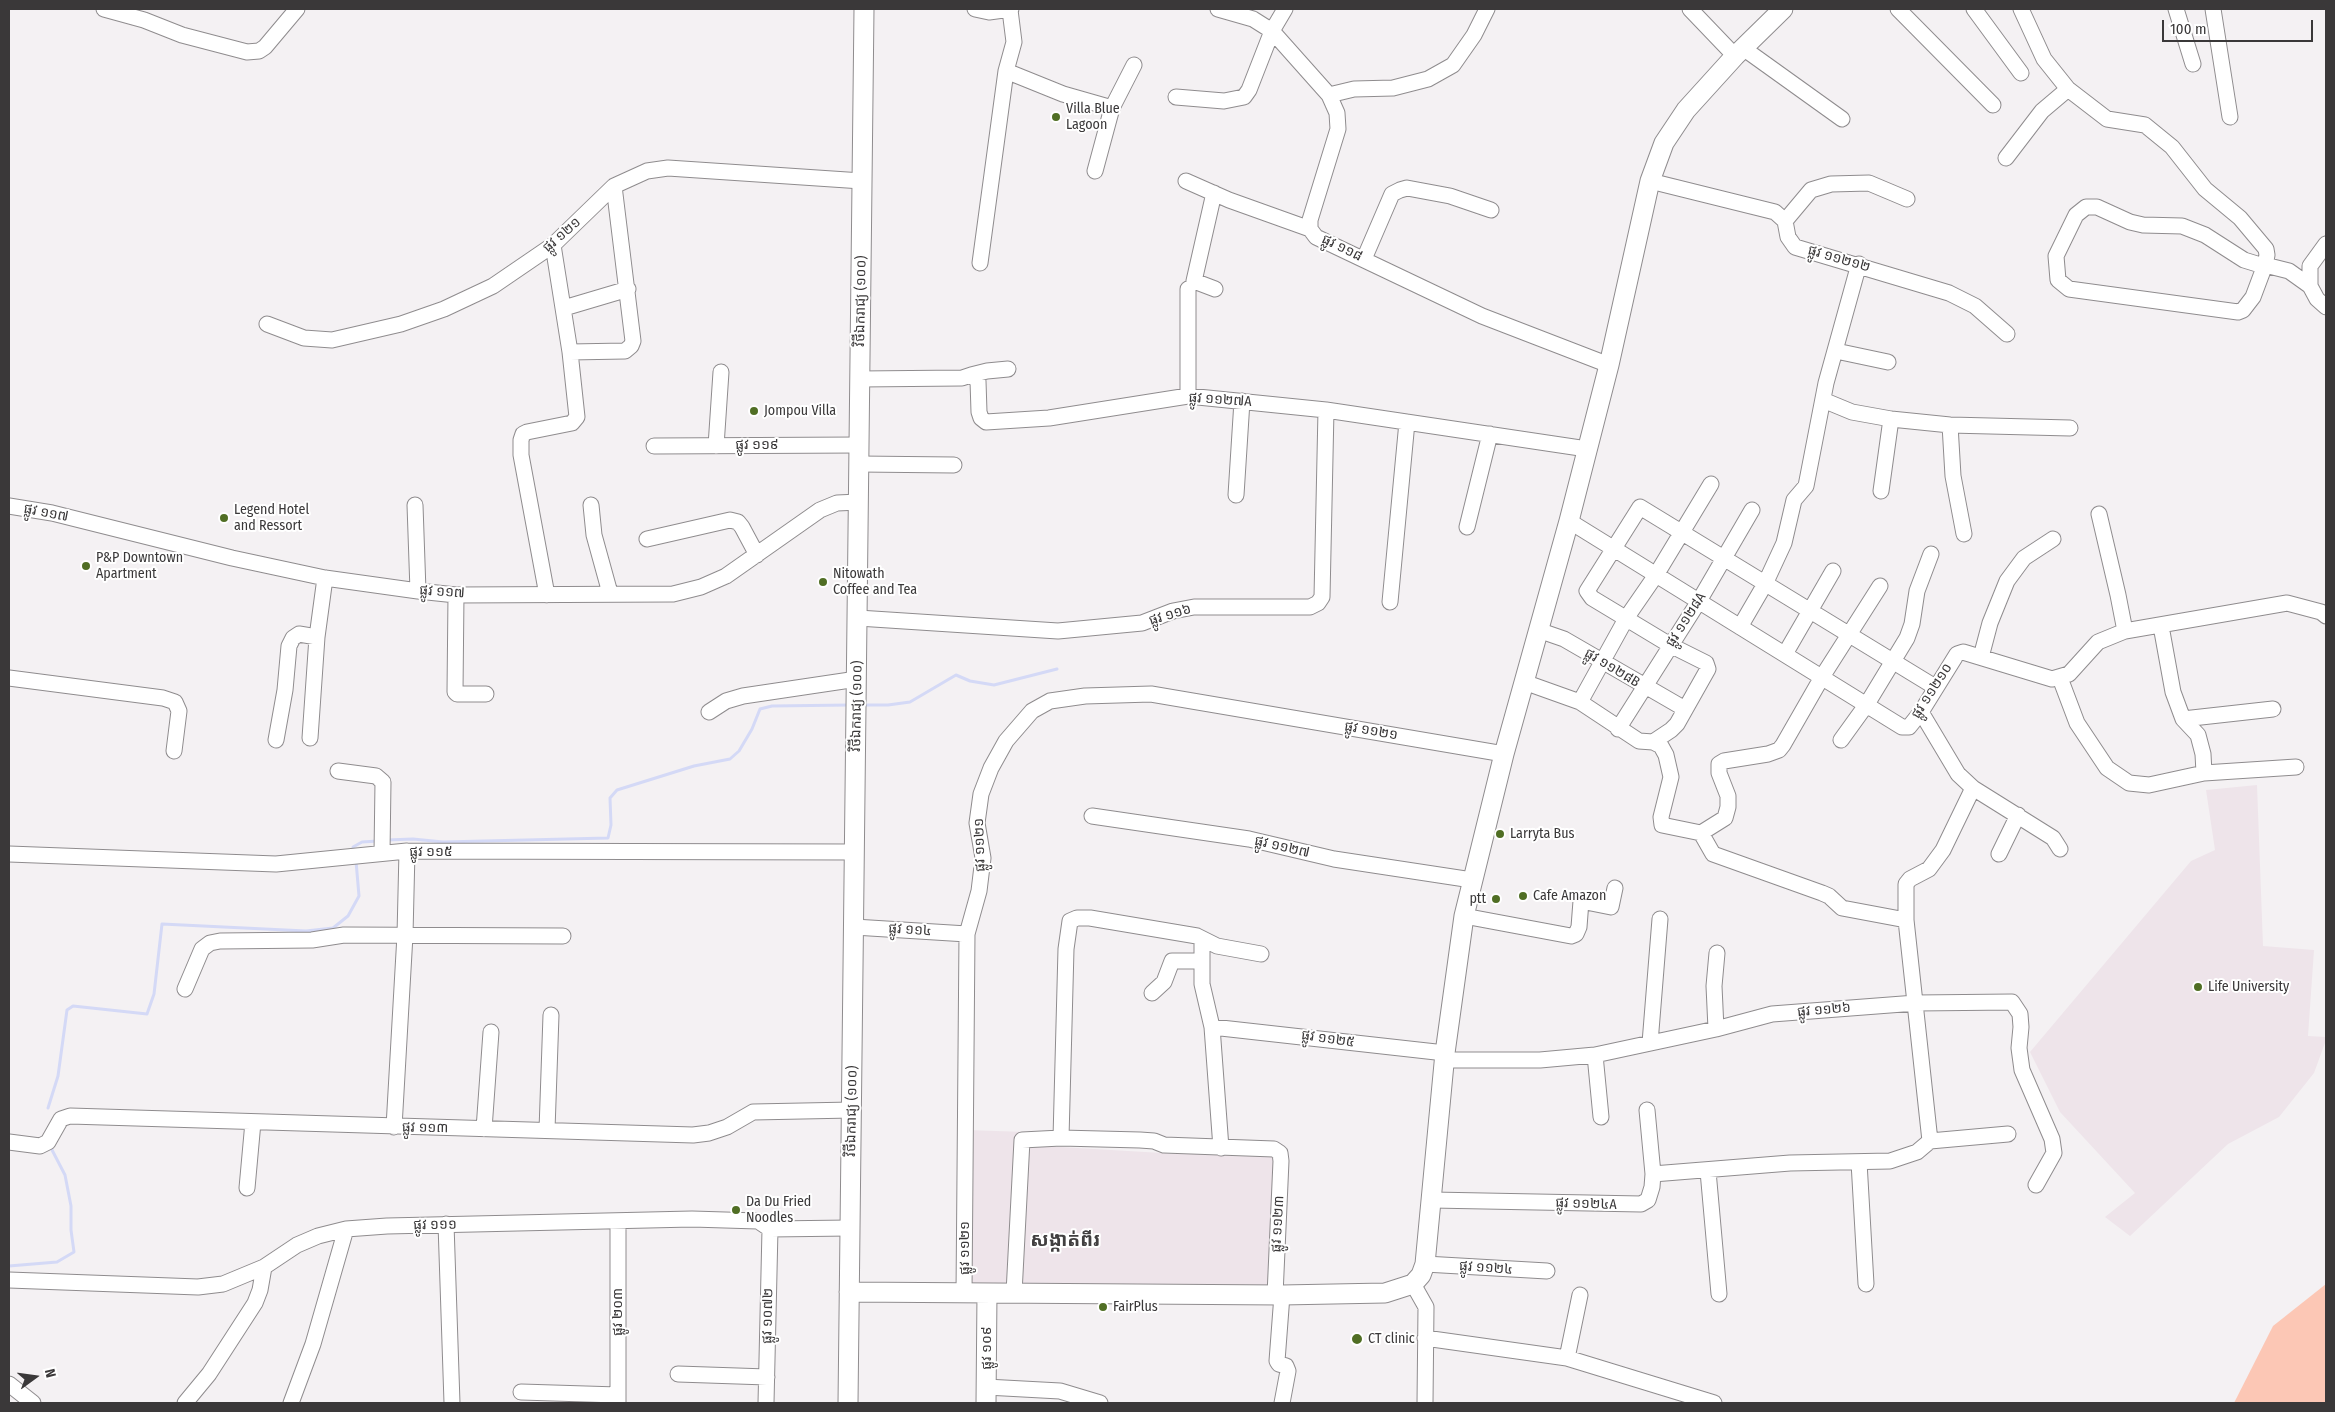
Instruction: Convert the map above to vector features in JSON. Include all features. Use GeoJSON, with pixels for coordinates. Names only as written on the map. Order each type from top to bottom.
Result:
{"type":"FeatureCollection","features":[{"type":"Feature","properties":{"kind":"main road","name":"វិថីឯករាជ្យ (១០០)"},"geometry":{"type":"LineString","coordinates":[[848,1403],[864,9]]}},
{"type":"Feature","properties":{"kind":"main road"},"geometry":{"type":"LineString","coordinates":[[849,1292],[1278,1295],[1385,1293],[1400,1290],[1413,1284],[1421,1275],[1425,1264],[1432,1200],[1444,1056],[1464,916],[1495,788],[1569,521],[1609,364],[1650,180],[1664,143],[1686,110],[1739,52],[1783,9]]}},
{"type":"Feature","properties":{"kind":"main road","name":"ផ្លូវ ១០៩"},"geometry":{"type":"LineString","coordinates":[[986,1395],[987,1293]]}},
{"type":"Feature","properties":{"kind":"street"},"geometry":{"type":"LineString","coordinates":[[104,9],[144,20],[182,35],[247,52],[265,48],[297,9]]}},
{"type":"Feature","properties":{"kind":"street"},"geometry":{"type":"LineString","coordinates":[[975,9],[989,12],[1010,9],[1014,42],[1006,71],[980,263]]}},
{"type":"Feature","properties":{"kind":"street","name":"ផ្លូវ ១១៨"},"geometry":{"type":"LineString","coordinates":[[1218,9],[1253,20],[1272,31],[1329,95],[1336,112],[1338,129],[1310,220],[1310,229],[1316,236],[1482,316],[1609,364]]}},
{"type":"Feature","properties":{"kind":"street"},"geometry":{"type":"LineString","coordinates":[[1176,97],[1224,100],[1244,98],[1249,90],[1272,31],[1284,9]]}},
{"type":"Feature","properties":{"kind":"street"},"geometry":{"type":"LineString","coordinates":[[1329,95],[1354,89],[1393,88],[1428,79],[1453,65],[1474,35],[1486,9]]}},
{"type":"Feature","properties":{"kind":"street"},"geometry":{"type":"LineString","coordinates":[[1690,9],[1739,52],[1842,118]]}},
{"type":"Feature","properties":{"kind":"street"},"geometry":{"type":"LineString","coordinates":[[1898,9],[1992,105]]}},
{"type":"Feature","properties":{"kind":"street"},"geometry":{"type":"LineString","coordinates":[[1974,9],[2021,73]]}},
{"type":"Feature","properties":{"kind":"street"},"geometry":{"type":"LineString","coordinates":[[2021,9],[2044,59],[2068,89],[2107,119],[2145,125],[2172,147],[2205,189],[2240,218],[2266,249],[2266,265],[2253,297],[2244,310],[2238,312],[2069,289],[2058,280],[2056,256],[2076,216],[2086,207],[2097,207],[2136,224],[2182,226],[2211,239],[2244,260],[2266,265],[2289,271],[2310,286],[2317,299],[2326,307]]}},
{"type":"Feature","properties":{"kind":"street"},"geometry":{"type":"LineString","coordinates":[[2176,9],[2193,64]]}},
{"type":"Feature","properties":{"kind":"street"},"geometry":{"type":"LineString","coordinates":[[2213,9],[2230,117]]}},
{"type":"Feature","properties":{"kind":"street"},"geometry":{"type":"LineString","coordinates":[[1095,170],[1112,108],[1134,65]]}},
{"type":"Feature","properties":{"kind":"street"},"geometry":{"type":"LineString","coordinates":[[1006,71],[1063,94],[1112,108]]}},
{"type":"Feature","properties":{"kind":"street"},"geometry":{"type":"LineString","coordinates":[[2006,158],[2042,111],[2068,89]]}},
{"type":"Feature","properties":{"kind":"street","name":"ផ្លូវ ១២១"},"geometry":{"type":"LineString","coordinates":[[267,324],[304,338],[332,340],[401,324],[444,309],[493,286],[553,245],[614,186],[647,171],[668,168],[862,181]]}},
{"type":"Feature","properties":{"kind":"street"},"geometry":{"type":"LineString","coordinates":[[1650,180],[1775,212],[1785,222],[1811,190],[1831,184],[1869,183],[1907,200]]}},
{"type":"Feature","properties":{"kind":"street"},"geometry":{"type":"LineString","coordinates":[[1186,181],[1310,229]]}},
{"type":"Feature","properties":{"kind":"street"},"geometry":{"type":"LineString","coordinates":[[570,352],[625,351],[631,346],[633,340],[614,186]]}},
{"type":"Feature","properties":{"kind":"street"},"geometry":{"type":"LineString","coordinates":[[1364,259],[1392,194],[1400,190],[1407,188],[1450,196],[1491,210]]}},
{"type":"Feature","properties":{"kind":"street"},"geometry":{"type":"LineString","coordinates":[[1214,193],[1194,281],[1215,289]]}},
{"type":"Feature","properties":{"kind":"street","name":"ផ្លូវ ១១២១២"},"geometry":{"type":"LineString","coordinates":[[1785,222],[1788,237],[1795,247],[1859,264],[1949,293],[1975,306],[2007,334]]}},
{"type":"Feature","properties":{"kind":"street"},"geometry":{"type":"LineString","coordinates":[[2310,286],[2310,266],[2326,244]]}},
{"type":"Feature","properties":{"kind":"street"},"geometry":{"type":"LineString","coordinates":[[547,595],[521,455],[521,440],[523,434],[527,432],[576,421],[570,352],[553,245]]}},
{"type":"Feature","properties":{"kind":"street"},"geometry":{"type":"LineString","coordinates":[[1740,627],[1765,584],[1784,543],[1787,523],[1794,500],[1806,486],[1823,400],[1859,264]]}},
{"type":"Feature","properties":{"kind":"street"},"geometry":{"type":"LineString","coordinates":[[564,308],[628,289]]}},
{"type":"Feature","properties":{"kind":"street"},"geometry":{"type":"LineString","coordinates":[[1188,289],[1188,396]]}},
{"type":"Feature","properties":{"kind":"street"},"geometry":{"type":"LineString","coordinates":[[1836,351],[1888,362]]}},
{"type":"Feature","properties":{"kind":"street"},"geometry":{"type":"LineString","coordinates":[[860,379],[962,378],[987,371],[1008,369]]}},
{"type":"Feature","properties":{"kind":"street"},"geometry":{"type":"LineString","coordinates":[[716,446],[722,372]]}},
{"type":"Feature","properties":{"kind":"street","name":"ផ្លូវ ១១២៧A"},"geometry":{"type":"LineString","coordinates":[[971,375],[978,381],[979,412],[981,418],[986,422],[1049,418],[1188,396],[1326,410],[1587,449]]}},
{"type":"Feature","properties":{"kind":"street"},"geometry":{"type":"LineString","coordinates":[[1823,400],[1852,412],[1891,419],[1950,425],[2070,428]]}},
{"type":"Feature","properties":{"kind":"street"},"geometry":{"type":"LineString","coordinates":[[1236,495],[1242,401]]}},
{"type":"Feature","properties":{"kind":"street","name":"ផ្លូវ ១១៦"},"geometry":{"type":"LineString","coordinates":[[858,618],[1058,631],[1142,623],[1194,607],[1310,607],[1318,603],[1322,597],[1326,410]]}},
{"type":"Feature","properties":{"kind":"street"},"geometry":{"type":"LineString","coordinates":[[1880,491],[1891,419]]}},
{"type":"Feature","properties":{"kind":"street"},"geometry":{"type":"LineString","coordinates":[[1390,602],[1407,422]]}},
{"type":"Feature","properties":{"kind":"street"},"geometry":{"type":"LineString","coordinates":[[1950,425],[1953,476],[1964,534]]}},
{"type":"Feature","properties":{"kind":"street"},"geometry":{"type":"LineString","coordinates":[[1467,527],[1490,434]]}},
{"type":"Feature","properties":{"kind":"street","name":"ផ្លូវ ១១៩"},"geometry":{"type":"LineString","coordinates":[[654,446],[860,444]]}},
{"type":"Feature","properties":{"kind":"street"},"geometry":{"type":"LineString","coordinates":[[859,464],[954,465]]}},
{"type":"Feature","properties":{"kind":"street"},"geometry":{"type":"LineString","coordinates":[[1580,702],[1601,660],[1627,617],[1656,575],[1711,484]]}},
{"type":"Feature","properties":{"kind":"street","name":"ផ្លូវ ១១៧"},"geometry":{"type":"LineString","coordinates":[[9,506],[52,513],[232,558],[325,578],[456,595],[547,595],[610,593],[674,594],[700,587],[717,580],[757,555],[820,510],[837,503],[859,502]]}},
{"type":"Feature","properties":{"kind":"street"},"geometry":{"type":"LineString","coordinates":[[415,505],[418,591]]}},
{"type":"Feature","properties":{"kind":"street"},"geometry":{"type":"LineString","coordinates":[[591,506],[594,535],[610,593]]}},
{"type":"Feature","properties":{"kind":"street"},"geometry":{"type":"LineString","coordinates":[[1654,742],[1671,730],[1708,669],[1706,663],[1670,645],[1627,617],[1592,598],[1587,591],[1640,507],[1935,687]]}},
{"type":"Feature","properties":{"kind":"street","name":"ផ្លូវ ១១២៨A"},"geometry":{"type":"LineString","coordinates":[[1618,729],[1699,601],[1752,510]]}},
{"type":"Feature","properties":{"kind":"street"},"geometry":{"type":"LineString","coordinates":[[2099,514],[2118,595],[2124,631]]}},
{"type":"Feature","properties":{"kind":"street"},"geometry":{"type":"LineString","coordinates":[[647,539],[730,520],[738,522],[742,527],[757,555]]}},
{"type":"Feature","properties":{"kind":"street","name":"ផ្លូវ ១១២១០"},"geometry":{"type":"LineString","coordinates":[[1569,521],[1902,727],[1908,726],[1921,712],[1957,654],[1963,652],[2052,679],[2060,678]]}},
{"type":"Feature","properties":{"kind":"street"},"geometry":{"type":"LineString","coordinates":[[1982,657],[1990,623],[2007,581],[2024,558],[2053,538]]}},
{"type":"Feature","properties":{"kind":"street"},"geometry":{"type":"LineString","coordinates":[[1841,740],[1867,704],[1894,661],[1912,624],[1917,591],[1932,554]]}},
{"type":"Feature","properties":{"kind":"street"},"geometry":{"type":"LineString","coordinates":[[1785,654],[1833,571]]}},
{"type":"Feature","properties":{"kind":"street"},"geometry":{"type":"LineString","coordinates":[[310,738],[317,637],[325,578]]}},
{"type":"Feature","properties":{"kind":"street"},"geometry":{"type":"LineString","coordinates":[[1524,682],[1580,702],[1618,729],[1639,741],[1654,742],[1661,746],[1671,777],[1661,817],[1662,825],[1701,833],[1726,818],[1728,796],[1719,773],[1718,764],[1724,761],[1768,754],[1779,750],[1822,677],[1851,635],[1880,586]]}},
{"type":"Feature","properties":{"kind":"street"},"geometry":{"type":"LineString","coordinates":[[456,595],[455,692],[457,694],[486,694]]}},
{"type":"Feature","properties":{"kind":"street"},"geometry":{"type":"LineString","coordinates":[[2296,767],[2204,773],[2149,785],[2129,784],[2107,768],[2076,722],[2060,678],[2069,674],[2098,642],[2124,631],[2287,603],[2321,612],[2326,616]]}},
{"type":"Feature","properties":{"kind":"street"},"geometry":{"type":"LineString","coordinates":[[2161,626],[2173,692],[2183,719],[2198,735],[2203,754],[2204,773]]}},
{"type":"Feature","properties":{"kind":"street","name":"ផ្លូវ ១១២៨B"},"geometry":{"type":"LineString","coordinates":[[1538,630],[1564,639],[1685,709]]}},
{"type":"Feature","properties":{"kind":"street"},"geometry":{"type":"LineString","coordinates":[[276,740],[285,690],[289,646],[293,638],[299,634],[317,637]]}},
{"type":"Feature","properties":{"kind":"street"},"geometry":{"type":"LineString","coordinates":[[9,678],[164,698],[175,702],[179,711],[174,752]]}},
{"type":"Feature","properties":{"kind":"street"},"geometry":{"type":"LineString","coordinates":[[709,712],[726,701],[744,696],[857,686]]}},
{"type":"Feature","properties":{"kind":"street","name":"ផ្លូវ ១១២១"},"geometry":{"type":"LineString","coordinates":[[964,1292],[966,934],[980,883],[983,858],[977,823],[981,794],[991,768],[1006,741],[1032,711],[1050,701],[1085,696],[1151,694],[1504,754]]}},
{"type":"Feature","properties":{"kind":"street"},"geometry":{"type":"LineString","coordinates":[[2183,719],[2273,709]]}},
{"type":"Feature","properties":{"kind":"street"},"geometry":{"type":"LineString","coordinates":[[1921,712],[1958,774],[1973,788],[2053,838],[2060,849]]}},
{"type":"Feature","properties":{"kind":"street"},"geometry":{"type":"LineString","coordinates":[[338,771],[376,776],[383,782],[375,854]]}},
{"type":"Feature","properties":{"kind":"street"},"geometry":{"type":"LineString","coordinates":[[1930,1140],[1906,920],[1906,884],[1910,879],[1929,869],[1943,850],[1973,788]]}},
{"type":"Feature","properties":{"kind":"street"},"geometry":{"type":"LineString","coordinates":[[1999,854],[2018,815]]}},
{"type":"Feature","properties":{"kind":"street","name":"ផ្លូវ ១១២៧"},"geometry":{"type":"LineString","coordinates":[[1092,816],[1249,839],[1334,859],[1472,880]]}},
{"type":"Feature","properties":{"kind":"street"},"geometry":{"type":"LineString","coordinates":[[1701,833],[1713,854],[1822,893],[1829,896],[1842,908],[1906,920]]}},
{"type":"Feature","properties":{"kind":"street"},"geometry":{"type":"LineString","coordinates":[[394,1127],[405,935],[407,851]]}},
{"type":"Feature","properties":{"kind":"street","name":"ផ្លូវ ១១៥"},"geometry":{"type":"LineString","coordinates":[[9,854],[276,864],[334,860],[407,851],[855,852]]}},
{"type":"Feature","properties":{"kind":"street"},"geometry":{"type":"LineString","coordinates":[[1464,916],[1571,936],[1576,934],[1579,927],[1582,901],[1609,908],[1612,905],[1615,888]]}},
{"type":"Feature","properties":{"kind":"street"},"geometry":{"type":"LineString","coordinates":[[1061,1138],[1066,949],[1070,920],[1090,918],[1197,936],[1217,946],[1261,954]]}},
{"type":"Feature","properties":{"kind":"street"},"geometry":{"type":"LineString","coordinates":[[1650,1043],[1660,919]]}},
{"type":"Feature","properties":{"kind":"street","name":"ផ្លូវ ១១៤"},"geometry":{"type":"LineString","coordinates":[[854,927],[966,934]]}},
{"type":"Feature","properties":{"kind":"street"},"geometry":{"type":"LineString","coordinates":[[185,989],[202,949],[210,943],[238,940],[312,940],[344,936],[563,936]]}},
{"type":"Feature","properties":{"kind":"street"},"geometry":{"type":"LineString","coordinates":[[1014,1293],[1022,1140],[1061,1138],[1140,1140],[1154,1141],[1164,1145],[1221,1148],[1212,1026],[1202,984],[1202,939]]}},
{"type":"Feature","properties":{"kind":"street"},"geometry":{"type":"LineString","coordinates":[[1716,1029],[1714,986],[1717,954]]}},
{"type":"Feature","properties":{"kind":"street"},"geometry":{"type":"LineString","coordinates":[[1152,993],[1164,982],[1172,961],[1202,961]]}},
{"type":"Feature","properties":{"kind":"street","name":"ផ្លូវ ១១២៦"},"geometry":{"type":"LineString","coordinates":[[1444,1056],[1540,1060],[1595,1055],[1716,1029],[1772,1014],[1916,1002],[2012,1002],[2017,1006],[2021,1027],[2019,1048],[2022,1070],[2052,1139],[2054,1153],[2036,1185]]}},
{"type":"Feature","properties":{"kind":"street"},"geometry":{"type":"LineString","coordinates":[[547,1130],[551,1015]]}},
{"type":"Feature","properties":{"kind":"street","name":"ផ្លូវ ១១២៥"},"geometry":{"type":"LineString","coordinates":[[1212,1026],[1444,1056]]}},
{"type":"Feature","properties":{"kind":"street"},"geometry":{"type":"LineString","coordinates":[[484,1129],[491,1032]]}},
{"type":"Feature","properties":{"kind":"street"},"geometry":{"type":"LineString","coordinates":[[1595,1055],[1601,1117]]}},
{"type":"Feature","properties":{"kind":"street","name":"ផ្លូវ ១១៣"},"geometry":{"type":"LineString","coordinates":[[9,1142],[40,1146],[48,1142],[61,1119],[70,1116],[693,1135],[709,1133],[727,1127],[753,1112],[852,1110]]}},
{"type":"Feature","properties":{"kind":"street","name":"ផ្លូវ ១១២៤A"},"geometry":{"type":"LineString","coordinates":[[1432,1200],[1640,1204],[1648,1200],[1652,1188],[1653,1174],[1647,1110]]}},
{"type":"Feature","properties":{"kind":"street"},"geometry":{"type":"LineString","coordinates":[[247,1188],[253,1122]]}},
{"type":"Feature","properties":{"kind":"street"},"geometry":{"type":"LineString","coordinates":[[1653,1174],[1790,1164],[1890,1161],[1916,1152],[1930,1140],[2008,1134]]}},
{"type":"Feature","properties":{"kind":"street","name":"ផ្លូវ ១១២៣"},"geometry":{"type":"LineString","coordinates":[[1221,1148],[1274,1149],[1280,1153],[1276,1361],[1288,1369],[1282,1403]]}},
{"type":"Feature","properties":{"kind":"street"},"geometry":{"type":"LineString","coordinates":[[1859,1162],[1866,1284]]}},
{"type":"Feature","properties":{"kind":"street"},"geometry":{"type":"LineString","coordinates":[[1708,1171],[1719,1294]]}},
{"type":"Feature","properties":{"kind":"street","name":"ផ្លូវ ១១១"},"geometry":{"type":"LineString","coordinates":[[9,1280],[30,1279],[198,1287],[223,1284],[264,1267],[297,1246],[318,1236],[346,1229],[446,1224],[692,1219],[758,1221],[770,1229],[850,1228]]}},
{"type":"Feature","properties":{"kind":"street","name":"ផ្លូវ ២០៣"},"geometry":{"type":"LineString","coordinates":[[618,1222],[618,1399]]}},
{"type":"Feature","properties":{"kind":"street"},"geometry":{"type":"LineString","coordinates":[[446,1224],[452,1403]]}},
{"type":"Feature","properties":{"kind":"street"},"geometry":{"type":"LineString","coordinates":[[291,1403],[313,1344],[346,1229]]}},
{"type":"Feature","properties":{"kind":"street","name":"ផ្លូវ ១០៧២"},"geometry":{"type":"LineString","coordinates":[[766,1403],[770,1229]]}},
{"type":"Feature","properties":{"kind":"street","name":"ផ្លូវ ១១២៤"},"geometry":{"type":"LineString","coordinates":[[1425,1264],[1548,1271]]}},
{"type":"Feature","properties":{"kind":"street"},"geometry":{"type":"LineString","coordinates":[[185,1403],[209,1374],[255,1303],[260,1290],[264,1267]]}},
{"type":"Feature","properties":{"kind":"street"},"geometry":{"type":"LineString","coordinates":[[1413,1284],[1426,1307],[1425,1403]]}},
{"type":"Feature","properties":{"kind":"street"},"geometry":{"type":"LineString","coordinates":[[1567,1358],[1580,1295]]}},
{"type":"Feature","properties":{"kind":"street"},"geometry":{"type":"LineString","coordinates":[[1425,1338],[1567,1358],[1714,1403]]}},
{"type":"Feature","properties":{"kind":"street"},"geometry":{"type":"LineString","coordinates":[[678,1374],[768,1377]]}},
{"type":"Feature","properties":{"kind":"street"},"geometry":{"type":"LineString","coordinates":[[9,1384],[33,1403]]}},
{"type":"Feature","properties":{"kind":"street"},"geometry":{"type":"LineString","coordinates":[[986,1395],[1043,1389],[1075,1399],[1100,1403]]}},
{"type":"Feature","properties":{"kind":"street"},"geometry":{"type":"LineString","coordinates":[[521,1392],[618,1399]]}},
{"type":"Feature","properties":{"kind":"shaded area","name":"Life University"},"geometry":{"type":"Polygon","coordinates":[[[2257,785],[2263,946],[2314,950],[2308,1036],[2326,1037],[2326,1040],[2314,1073],[2279,1117],[2228,1144],[2130,1236],[2105,1217],[2135,1193],[2060,1112],[2030,1052],[2191,861],[2215,850],[2206,790],[2257,785]]]}},
{"type":"Feature","properties":{"kind":"shaded area"},"geometry":{"type":"Polygon","coordinates":[[[966,1130],[1026,1132],[1026,1145],[1179,1154],[1270,1154],[1277,1157],[1271,1289],[963,1288],[966,1130]]]}},
{"type":"Feature","properties":{"kind":"shaded area"},"geometry":{"type":"Polygon","coordinates":[[[2326,1284],[2326,1403],[2234,1403],[2273,1326],[2326,1284]]]}},
{"type":"Feature","properties":{"kind":"waterway"},"geometry":{"type":"LineString","coordinates":[[861,705],[888,705],[910,702],[956,675],[970,681],[994,685],[1057,669]]}},
{"type":"Feature","properties":{"kind":"waterway"},"geometry":{"type":"LineString","coordinates":[[387,840],[413,839],[443,842],[608,838],[611,825],[610,798],[617,790],[694,766],[730,759],[739,751],[752,729],[760,709],[772,706],[850,705]]}},
{"type":"Feature","properties":{"kind":"waterway"},"geometry":{"type":"LineString","coordinates":[[354,852],[353,847],[362,842],[378,841]]}},
{"type":"Feature","properties":{"kind":"waterway"},"geometry":{"type":"LineString","coordinates":[[48,1108],[58,1076],[67,1010],[73,1006],[147,1014],[154,994],[162,924],[306,931],[333,928],[348,916],[359,896],[356,861]]}},
{"type":"Feature","properties":{"kind":"waterway"},"geometry":{"type":"LineString","coordinates":[[9,1266],[57,1262],[74,1252],[71,1230],[71,1206],[65,1175],[51,1148]]}},
{"type":"Feature","properties":{"kind":"place","name":"Villa Blue Lagoon"},"geometry":{"type":"Point","coordinates":[1056,117]}},
{"type":"Feature","properties":{"kind":"place","name":"Jompou Villa"},"geometry":{"type":"Point","coordinates":[754,411]}},
{"type":"Feature","properties":{"kind":"place","name":"Legend Hotel and Ressort"},"geometry":{"type":"Point","coordinates":[224,518]}},
{"type":"Feature","properties":{"kind":"place","name":"P&P Downtown Apartment"},"geometry":{"type":"Point","coordinates":[86,566]}},
{"type":"Feature","properties":{"kind":"place","name":"Nitowath Coffee and Tea"},"geometry":{"type":"Point","coordinates":[823,582]}},
{"type":"Feature","properties":{"kind":"place","name":"Larryta Bus"},"geometry":{"type":"Point","coordinates":[1500,834]}},
{"type":"Feature","properties":{"kind":"place","name":"Cafe Amazon"},"geometry":{"type":"Point","coordinates":[1523,896]}},
{"type":"Feature","properties":{"kind":"place","name":"ptt"},"geometry":{"type":"Point","coordinates":[1496,899]}},
{"type":"Feature","properties":{"kind":"place","name":"Life University"},"geometry":{"type":"Point","coordinates":[2198,987]}},
{"type":"Feature","properties":{"kind":"place","name":"Da Du Fried Noodles"},"geometry":{"type":"Point","coordinates":[736,1210]}},
{"type":"Feature","properties":{"kind":"place","name":"FairPlus"},"geometry":{"type":"Point","coordinates":[1103,1307]}},
{"type":"Feature","properties":{"kind":"place","name":"CT clinic"},"geometry":{"type":"Point","coordinates":[1357,1339]}},
{"type":"Feature","properties":{"kind":"district","name":"សង្កាត់ពីរ"},"geometry":{"type":"Point","coordinates":[1065,1241]}}]}
